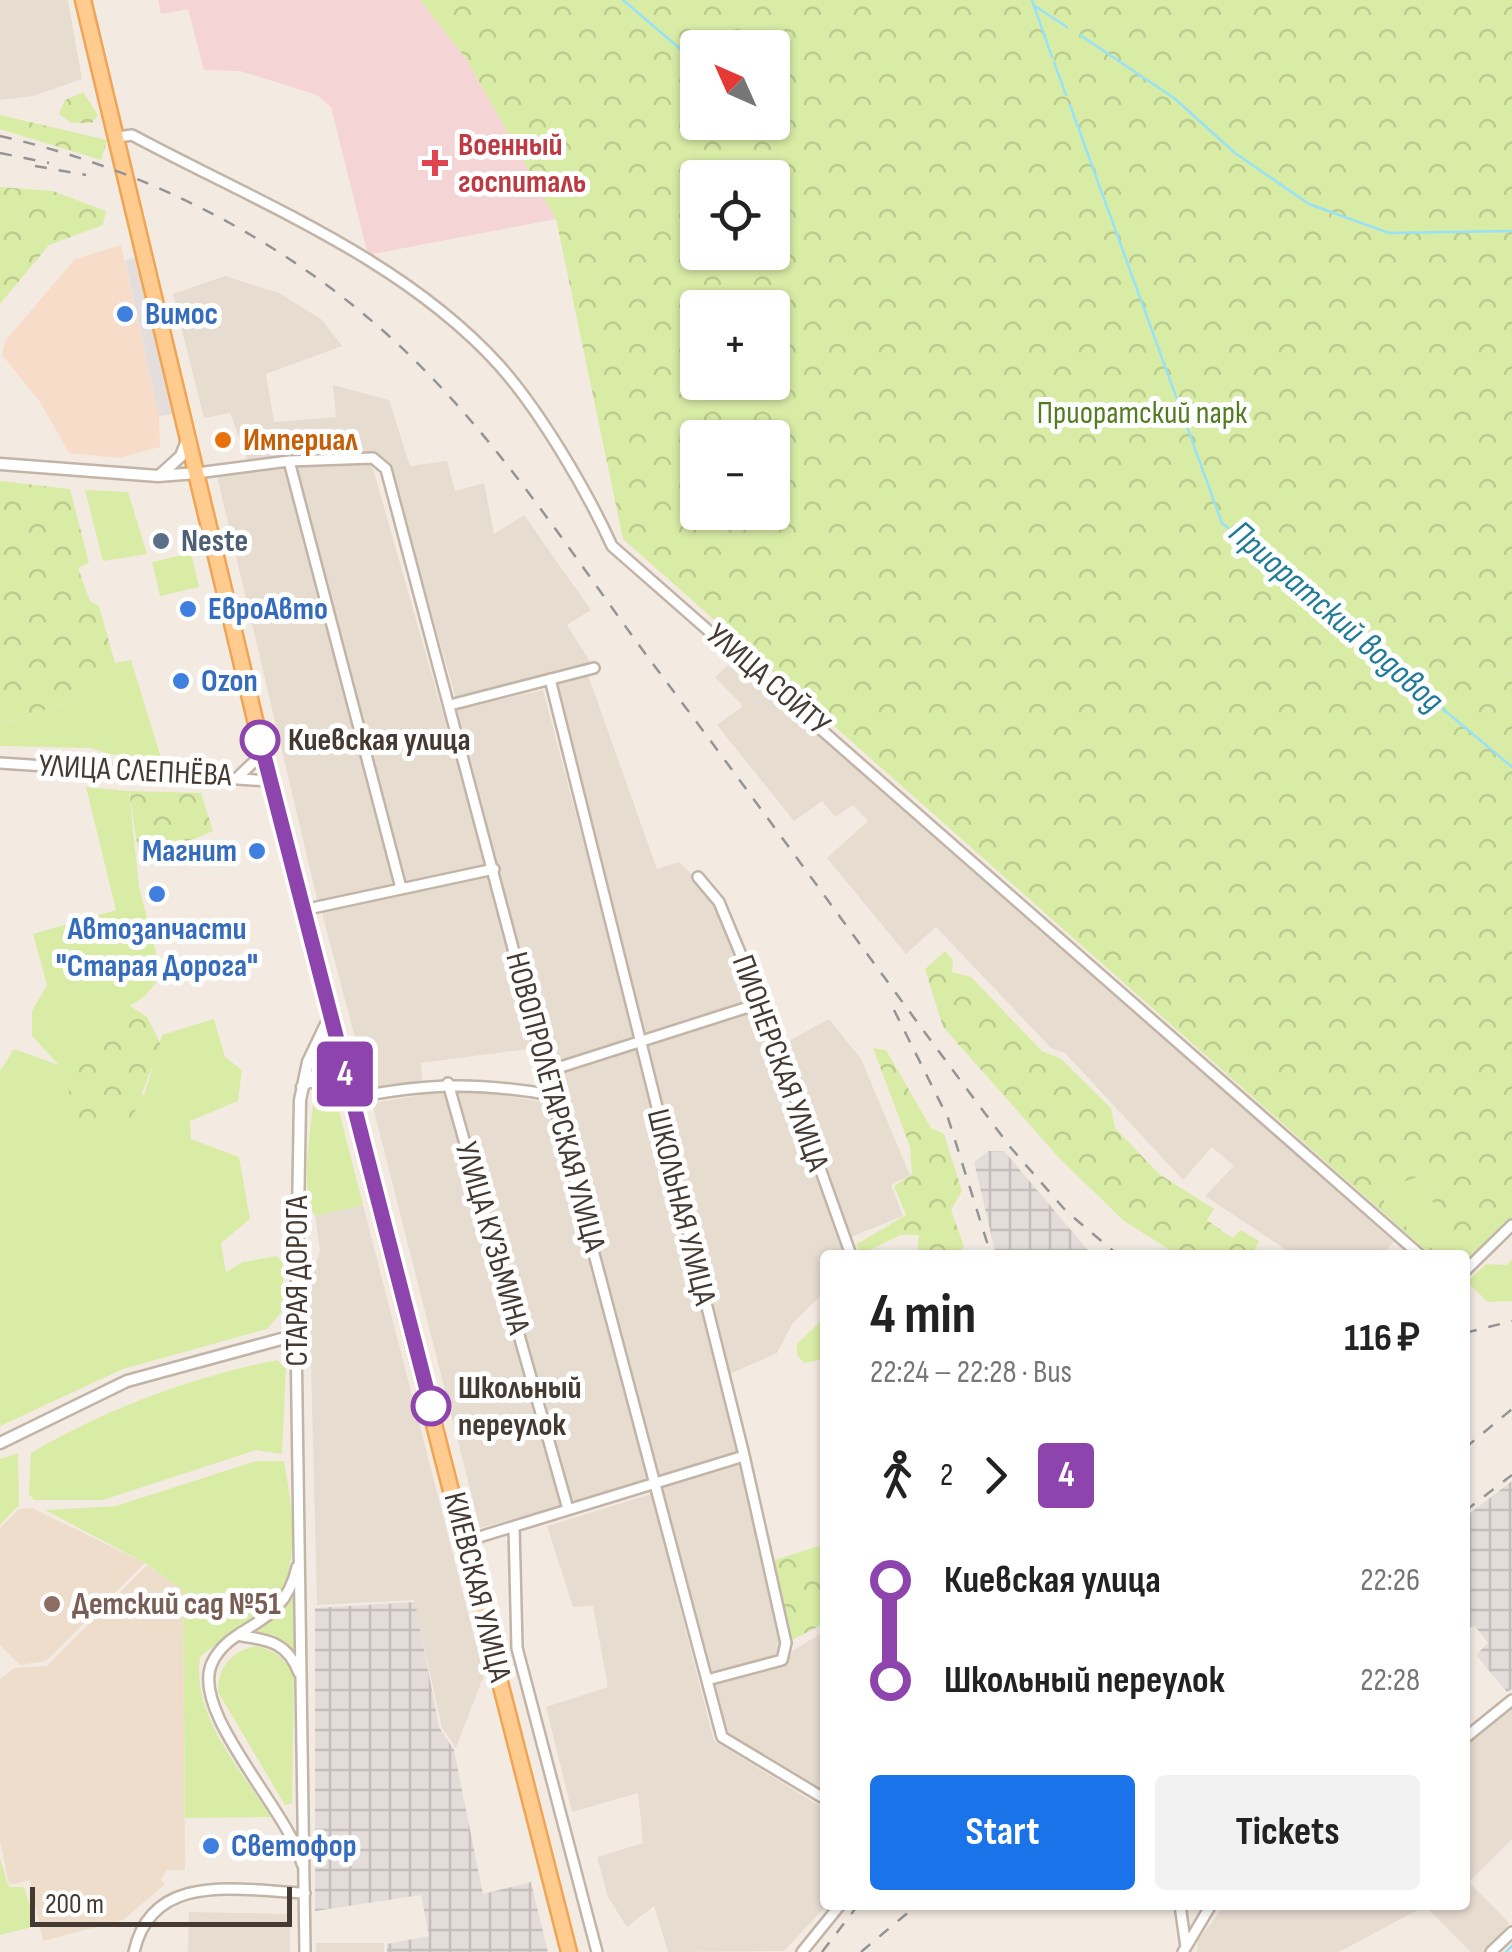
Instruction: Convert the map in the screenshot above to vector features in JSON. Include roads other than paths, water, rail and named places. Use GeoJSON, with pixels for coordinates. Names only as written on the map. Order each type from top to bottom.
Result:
{"type":"FeatureCollection","features":[{"type":"Feature","properties":{"kind":"main road","name":"КИЕВСКАЯ УЛИЦА"},"geometry":{"type":"LineString","coordinates":[[83,0],[302,910],[569,1952]]}},
{"type":"Feature","properties":{"kind":"street","name":"УЛИЦА СОЙТУ"},"geometry":{"type":"LineString","coordinates":[[118,136],[132,135],[362,256],[481,347],[530,405],[612,546],[1414,1250]]}},
{"type":"Feature","properties":{"kind":"street"},"geometry":{"type":"LineString","coordinates":[[158,476],[181,456],[188,437]]}},
{"type":"Feature","properties":{"kind":"street","name":"НОВОПРОЛЕТАРСКАЯ УЛИЦА"},"geometry":{"type":"LineString","coordinates":[[289,461],[374,458],[386,468],[722,1737],[820,1796]]}},
{"type":"Feature","properties":{"kind":"street"},"geometry":{"type":"LineString","coordinates":[[0,464],[158,476],[289,461],[400,888]]}},
{"type":"Feature","properties":{"kind":"street"},"geometry":{"type":"LineString","coordinates":[[450,704],[594,668]]}},
{"type":"Feature","properties":{"kind":"street","name":"ШКОЛЬНАЯ УЛИЦА"},"geometry":{"type":"LineString","coordinates":[[550,680],[744,1456],[786,1643],[782,1660],[707,1680]]}},
{"type":"Feature","properties":{"kind":"street"},"geometry":{"type":"LineString","coordinates":[[240,776],[263,753]]}},
{"type":"Feature","properties":{"kind":"street","name":"УЛИЦА СЛЕПНЁВА"},"geometry":{"type":"LineString","coordinates":[[0,763],[270,781]]}},
{"type":"Feature","properties":{"kind":"street"},"geometry":{"type":"LineString","coordinates":[[302,910],[494,869]]}},
{"type":"Feature","properties":{"kind":"street","name":"ПИОНЕРСКАЯ УЛИЦА"},"geometry":{"type":"LineString","coordinates":[[698,877],[719,902],[761,1003],[849,1250]]}},
{"type":"Feature","properties":{"kind":"street"},"geometry":{"type":"LineString","coordinates":[[548,1071],[761,1003]]}},
{"type":"Feature","properties":{"kind":"street","name":"СТАРАЯ ДОРОГА"},"geometry":{"type":"LineString","coordinates":[[305,1952],[296,1335],[302,1088],[308,1062],[329,1018]]}},
{"type":"Feature","properties":{"kind":"street"},"geometry":{"type":"LineString","coordinates":[[308,1062],[339,1054]]}},
{"type":"Feature","properties":{"kind":"street"},"geometry":{"type":"LineString","coordinates":[[302,1088],[339,1054]]}},
{"type":"Feature","properties":{"kind":"street"},"geometry":{"type":"LineString","coordinates":[[302,1088],[330,1078],[350,1092],[448,1083],[486,1084],[553,1095]]}},
{"type":"Feature","properties":{"kind":"street","name":"УЛИЦА КУЗЬМИНА"},"geometry":{"type":"LineString","coordinates":[[448,1083],[568,1509]]}},
{"type":"Feature","properties":{"kind":"street"},"geometry":{"type":"LineString","coordinates":[[1470,1266],[1512,1225]]}},
{"type":"Feature","properties":{"kind":"street"},"geometry":{"type":"LineString","coordinates":[[0,1443],[126,1381],[296,1335]]}},
{"type":"Feature","properties":{"kind":"street"},"geometry":{"type":"LineString","coordinates":[[466,1541],[744,1456]]}},
{"type":"Feature","properties":{"kind":"street","name":"КИЕВСКАЯ УЛИЦА"},"geometry":{"type":"LineString","coordinates":[[514,1527],[517,1648],[597,1952]]}},
{"type":"Feature","properties":{"kind":"street","name":"СТАРАЯ ДОРОГА"},"geometry":{"type":"LineString","coordinates":[[300,1550],[284,1602],[219,1652],[211,1664],[210,1696],[293,1839],[304,1875]]}},
{"type":"Feature","properties":{"kind":"street"},"geometry":{"type":"LineString","coordinates":[[242,1636],[276,1642],[287,1651],[302,1680]]}},
{"type":"Feature","properties":{"kind":"street"},"geometry":{"type":"LineString","coordinates":[[1470,1734],[1512,1700]]}},
{"type":"Feature","properties":{"kind":"street"},"geometry":{"type":"LineString","coordinates":[[134,1952],[136,1941],[156,1911],[179,1893],[305,1893]]}},
{"type":"Feature","properties":{"kind":"street"},"geometry":{"type":"LineString","coordinates":[[802,1952],[836,1910]]}},
{"type":"Feature","properties":{"kind":"street"},"geometry":{"type":"LineString","coordinates":[[1181,1910],[1185,1951]]}},
{"type":"Feature","properties":{"kind":"street"},"geometry":{"type":"LineString","coordinates":[[1185,1951],[1208,1910]]}},
{"type":"Feature","properties":{"kind":"street"},"geometry":{"type":"LineString","coordinates":[[1492,1952],[1512,1932]]}},
{"type":"Feature","properties":{"kind":"waterway"},"geometry":{"type":"LineString","coordinates":[[623,0],[680,49]]}},
{"type":"Feature","properties":{"kind":"waterway","name":"Приоратский водовод"},"geometry":{"type":"LineString","coordinates":[[1032,0],[1052,57]]}},
{"type":"Feature","properties":{"kind":"waterway"},"geometry":{"type":"LineString","coordinates":[[1035,6],[1067,27]]}},
{"type":"Feature","properties":{"kind":"waterway"},"geometry":{"type":"LineString","coordinates":[[1080,35],[1174,98],[1235,153],[1309,204],[1389,233],[1512,231]]}},
{"type":"Feature","properties":{"kind":"waterway","name":"Приоратский водовод"},"geometry":{"type":"LineString","coordinates":[[1054,62],[1066,95]]}},
{"type":"Feature","properties":{"kind":"waterway","name":"Приоратский водовод"},"geometry":{"type":"LineString","coordinates":[[1070,105],[1222,523],[1512,767]]}},
{"type":"Feature","properties":{"kind":"waterway","name":"Приоратский водовод"},"geometry":{"type":"LineString","coordinates":[[1506,1952],[1512,1946]]}},
{"type":"Feature","properties":{"kind":"railway"},"geometry":{"type":"LineString","coordinates":[[0,136],[121,173],[235,226],[341,296],[435,381],[522,485],[1011,1148],[1066,1211],[1112,1250]]}},
{"type":"Feature","properties":{"kind":"railway"},"geometry":{"type":"LineString","coordinates":[[0,153],[49,163]]}},
{"type":"Feature","properties":{"kind":"railway"},"geometry":{"type":"LineString","coordinates":[[35,166],[86,175]]}},
{"type":"Feature","properties":{"kind":"railway"},"geometry":{"type":"LineString","coordinates":[[894,1010],[948,1118],[989,1250]]}},
{"type":"Feature","properties":{"kind":"railway"},"geometry":{"type":"LineString","coordinates":[[1470,1332],[1512,1321]]}},
{"type":"Feature","properties":{"kind":"railway"},"geometry":{"type":"LineString","coordinates":[[1470,1444],[1512,1409]]}},
{"type":"Feature","properties":{"kind":"railway"},"geometry":{"type":"LineString","coordinates":[[1470,1507],[1512,1475]]}},
{"type":"Feature","properties":{"kind":"railway"},"geometry":{"type":"LineString","coordinates":[[822,1952],[854,1910]]}},
{"type":"Feature","properties":{"kind":"railway"},"geometry":{"type":"LineString","coordinates":[[861,1952],[911,1910]]}},
{"type":"Feature","properties":{"kind":"place","name":"Военный госпиталь"},"geometry":{"type":"Point","coordinates":[435,163]}},
{"type":"Feature","properties":{"kind":"place","name":"Вимос"},"geometry":{"type":"Point","coordinates":[125,314]}},
{"type":"Feature","properties":{"kind":"place","name":"Империал"},"geometry":{"type":"Point","coordinates":[223,440]}},
{"type":"Feature","properties":{"kind":"place","name":"Neste"},"geometry":{"type":"Point","coordinates":[161,541]}},
{"type":"Feature","properties":{"kind":"place","name":"ЕвроАвто"},"geometry":{"type":"Point","coordinates":[188,609]}},
{"type":"Feature","properties":{"kind":"place","name":"Ozon"},"geometry":{"type":"Point","coordinates":[181,681]}},
{"type":"Feature","properties":{"kind":"place","name":"Киевская улица"},"geometry":{"type":"Point","coordinates":[260,740]}},
{"type":"Feature","properties":{"kind":"place","name":"Магнит"},"geometry":{"type":"Point","coordinates":[257,851]}},
{"type":"Feature","properties":{"kind":"place","name":"Автозапчасти \"Старая Дорога\""},"geometry":{"type":"Point","coordinates":[157,894]}},
{"type":"Feature","properties":{"kind":"place","name":"Школьный переулок"},"geometry":{"type":"Point","coordinates":[431,1406]}},
{"type":"Feature","properties":{"kind":"place","name":"Детский сад №51"},"geometry":{"type":"Point","coordinates":[52,1604]}},
{"type":"Feature","properties":{"kind":"place","name":"Светофор"},"geometry":{"type":"Point","coordinates":[211,1846]}},
{"type":"Feature","properties":{"kind":"park label","name":"Приоратский парк"},"geometry":{"type":"Point","coordinates":[1142,413]}}]}
